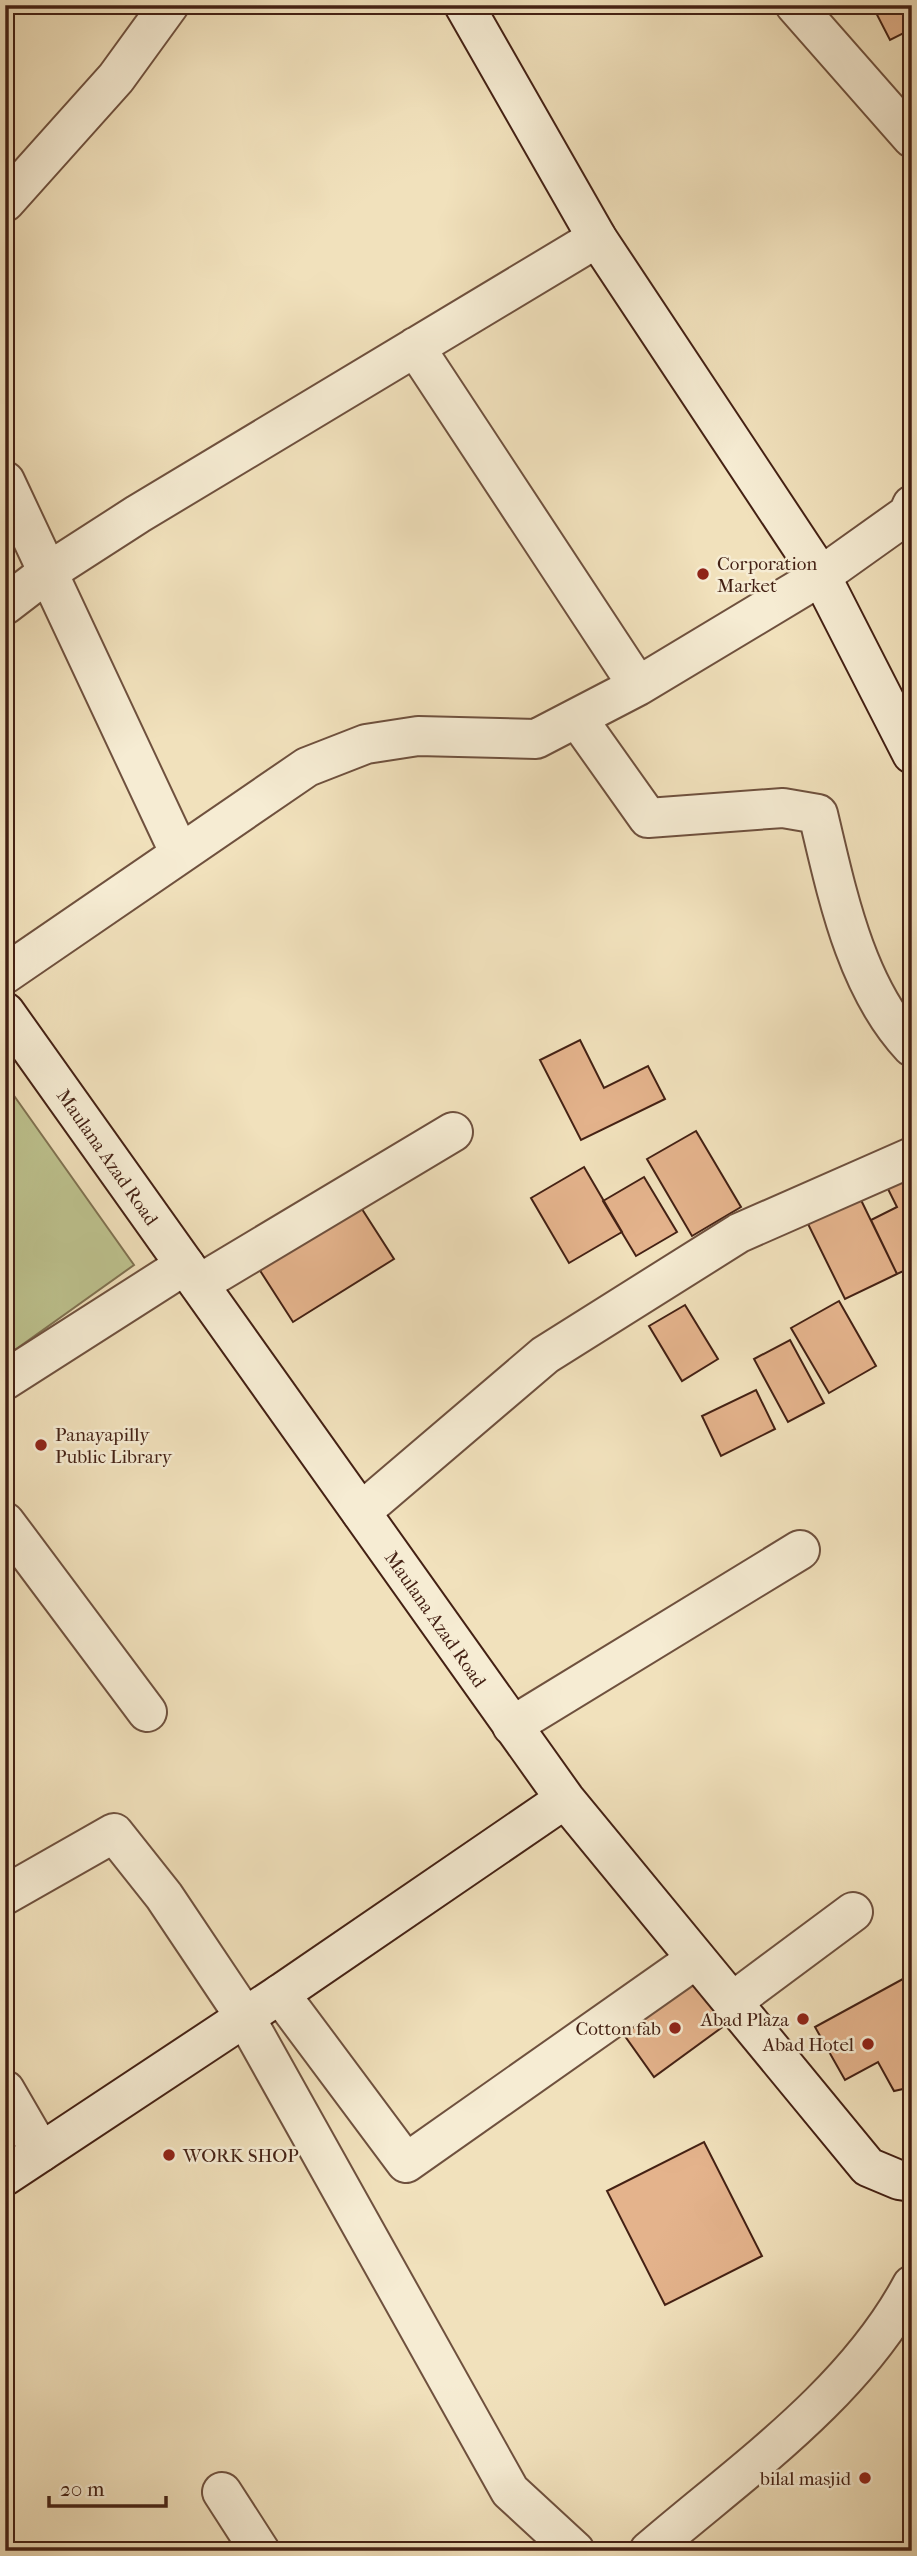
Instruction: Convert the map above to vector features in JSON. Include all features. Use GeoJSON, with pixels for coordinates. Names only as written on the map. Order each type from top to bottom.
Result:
{"type":"FeatureCollection","features":[{"type":"Feature","properties":{"kind":"street"},"geometry":{"type":"LineString","coordinates":[[5,202],[116,78],[169,5]]}},
{"type":"Feature","properties":{"kind":"street"},"geometry":{"type":"LineString","coordinates":[[464,5],[597,238],[821,576],[912,754]]}},
{"type":"Feature","properties":{"kind":"street"},"geometry":{"type":"LineString","coordinates":[[795,5],[912,138]]}},
{"type":"Feature","properties":{"kind":"street"},"geometry":{"type":"LineString","coordinates":[[5,605],[48,572],[138,514],[597,238]]}},
{"type":"Feature","properties":{"kind":"street"},"geometry":{"type":"LineString","coordinates":[[415,347],[638,686]]}},
{"type":"Feature","properties":{"kind":"street"},"geometry":{"type":"LineString","coordinates":[[5,481],[180,854]]}},
{"type":"Feature","properties":{"kind":"street"},"geometry":{"type":"LineString","coordinates":[[5,974],[307,767],[366,744],[418,736],[536,739],[638,686],[821,576],[908,514],[912,505]]}},
{"type":"Feature","properties":{"kind":"street"},"geometry":{"type":"LineString","coordinates":[[577,718],[648,818],[783,808],[818,814],[839,900],[862,964],[893,1027],[912,1047]]}},
{"type":"Feature","properties":{"kind":"street","name":"Maulana Azad Road"},"geometry":{"type":"LineString","coordinates":[[5,1012],[565,1800],[868,2167],[899,2180],[912,2182]]}},
{"type":"Feature","properties":{"kind":"street"},"geometry":{"type":"LineString","coordinates":[[5,1380],[453,1132]]}},
{"type":"Feature","properties":{"kind":"street"},"geometry":{"type":"LineString","coordinates":[[360,1512],[545,1355],[739,1233],[912,1157]]}},
{"type":"Feature","properties":{"kind":"street"},"geometry":{"type":"LineString","coordinates":[[5,1522],[147,1712]]}},
{"type":"Feature","properties":{"kind":"street"},"geometry":{"type":"LineString","coordinates":[[512,1726],[800,1550]]}},
{"type":"Feature","properties":{"kind":"street"},"geometry":{"type":"LineString","coordinates":[[5,2176],[280,1994],[565,1800]]}},
{"type":"Feature","properties":{"kind":"street"},"geometry":{"type":"LineString","coordinates":[[5,1895],[114,1833],[164,1896],[245,2017],[510,2491],[575,2551]]}},
{"type":"Feature","properties":{"kind":"street"},"geometry":{"type":"LineString","coordinates":[[732,2002],[853,1912]]}},
{"type":"Feature","properties":{"kind":"street"},"geometry":{"type":"LineString","coordinates":[[280,1994],[406,2163],[696,1959]]}},
{"type":"Feature","properties":{"kind":"street"},"geometry":{"type":"LineString","coordinates":[[5,2090],[41,2152]]}},
{"type":"Feature","properties":{"kind":"street"},"geometry":{"type":"LineString","coordinates":[[649,2551],[820,2404],[891,2324],[912,2285]]}},
{"type":"Feature","properties":{"kind":"street"},"geometry":{"type":"LineString","coordinates":[[222,2492],[260,2551]]}},
{"type":"Feature","properties":{"kind":"green space"},"geometry":{"type":"Polygon","coordinates":[[[5,1083],[134,1265],[5,1357],[5,1083]]]}},
{"type":"Feature","properties":{"kind":"building"},"geometry":{"type":"Polygon","coordinates":[[[872,5],[912,5],[912,29],[890,40],[872,5]]]}},
{"type":"Feature","properties":{"kind":"building"},"geometry":{"type":"Polygon","coordinates":[[[580,1040],[604,1088],[648,1066],[665,1099],[581,1140],[540,1060],[580,1040]]]}},
{"type":"Feature","properties":{"kind":"building"},"geometry":{"type":"Polygon","coordinates":[[[696,1131],[741,1207],[692,1236],[647,1159],[696,1131]]]}},
{"type":"Feature","properties":{"kind":"building"},"geometry":{"type":"Polygon","coordinates":[[[584,1167],[622,1232],[569,1263],[531,1198],[584,1167]]]}},
{"type":"Feature","properties":{"kind":"building"},"geometry":{"type":"Polygon","coordinates":[[[644,1177],[677,1232],[636,1256],[603,1201],[644,1177]]]}},
{"type":"Feature","properties":{"kind":"building"},"geometry":{"type":"Polygon","coordinates":[[[907,1177],[912,1187],[912,1267],[897,1274],[871,1220],[897,1207],[887,1187],[907,1177]]]}},
{"type":"Feature","properties":{"kind":"building"},"geometry":{"type":"Polygon","coordinates":[[[860,1198],[897,1274],[845,1299],[808,1224],[860,1198]]]}},
{"type":"Feature","properties":{"kind":"building"},"geometry":{"type":"Polygon","coordinates":[[[360,1206],[394,1259],[293,1322],[259,1269],[360,1206]]]}},
{"type":"Feature","properties":{"kind":"building"},"geometry":{"type":"Polygon","coordinates":[[[839,1301],[876,1366],[829,1393],[791,1328],[839,1301]]]}},
{"type":"Feature","properties":{"kind":"building"},"geometry":{"type":"Polygon","coordinates":[[[685,1305],[718,1359],[682,1381],[649,1326],[685,1305]]]}},
{"type":"Feature","properties":{"kind":"building"},"geometry":{"type":"Polygon","coordinates":[[[790,1340],[824,1403],[788,1422],[754,1359],[790,1340]]]}},
{"type":"Feature","properties":{"kind":"building"},"geometry":{"type":"Polygon","coordinates":[[[756,1390],[775,1429],[721,1456],[702,1416],[756,1390]]]}},
{"type":"Feature","properties":{"kind":"building","name":"Abad Hotel"},"geometry":{"type":"Polygon","coordinates":[[[912,1974],[912,2087],[894,2091],[878,2062],[845,2080],[815,2027],[912,1974]]]}},
{"type":"Feature","properties":{"kind":"building","name":"Cotton fab"},"geometry":{"type":"Polygon","coordinates":[[[696,1979],[728,2023],[654,2077],[622,2032],[696,1979]]]}},
{"type":"Feature","properties":{"kind":"building"},"geometry":{"type":"Polygon","coordinates":[[[704,2142],[762,2256],[665,2305],[607,2191],[704,2142]]]}},
{"type":"Feature","properties":{"kind":"place","name":"Corporation Market"},"geometry":{"type":"Point","coordinates":[703,574]}},
{"type":"Feature","properties":{"kind":"place","name":"Panayapilly Public Library"},"geometry":{"type":"Point","coordinates":[41,1445]}},
{"type":"Feature","properties":{"kind":"place","name":"Abad Plaza"},"geometry":{"type":"Point","coordinates":[803,2019]}},
{"type":"Feature","properties":{"kind":"place","name":"Cotton fab"},"geometry":{"type":"Point","coordinates":[675,2028]}},
{"type":"Feature","properties":{"kind":"place","name":"Abad Hotel"},"geometry":{"type":"Point","coordinates":[868,2044]}},
{"type":"Feature","properties":{"kind":"place","name":"WORK SHOP"},"geometry":{"type":"Point","coordinates":[169,2155]}},
{"type":"Feature","properties":{"kind":"place","name":"bilal masjid"},"geometry":{"type":"Point","coordinates":[865,2478]}}]}
